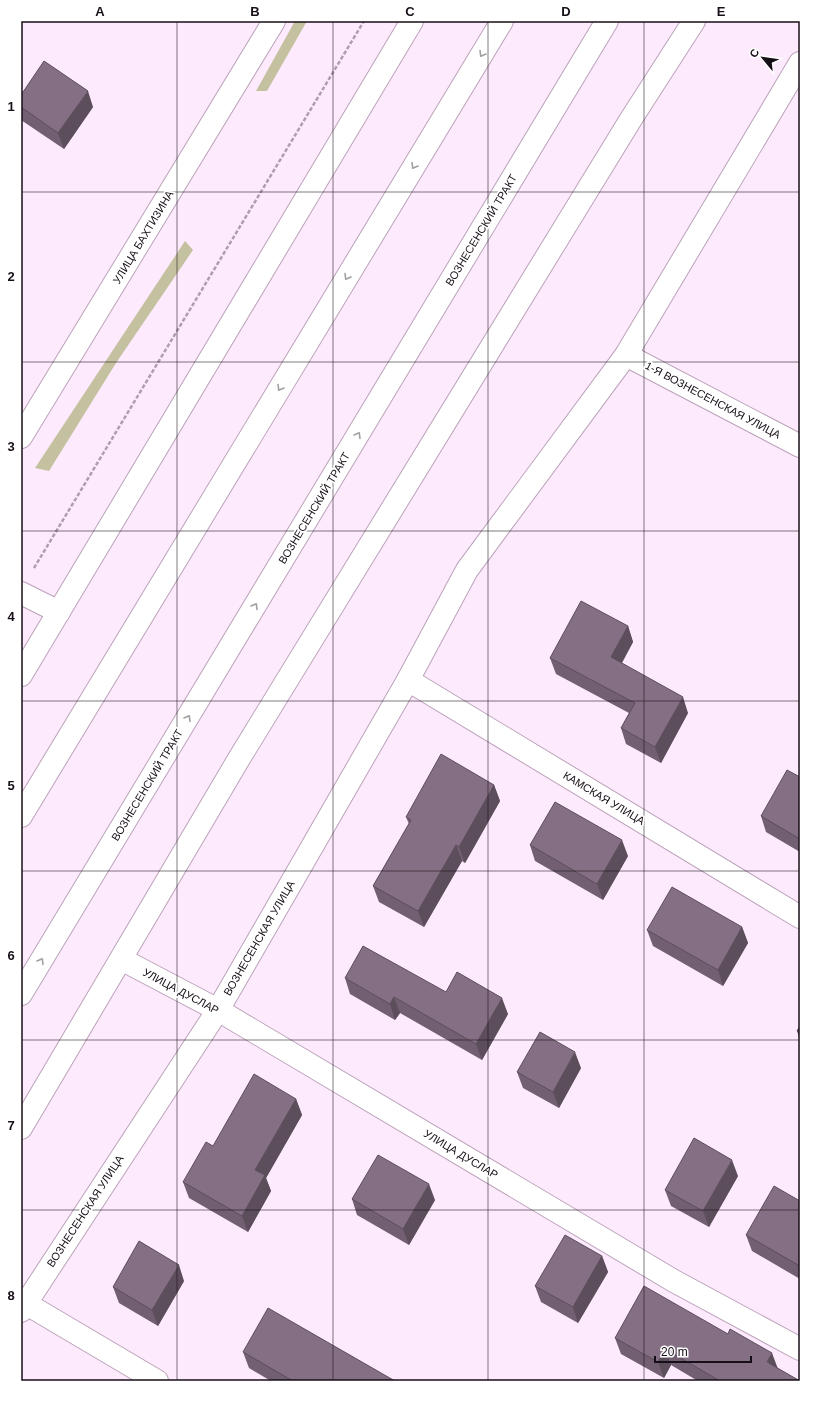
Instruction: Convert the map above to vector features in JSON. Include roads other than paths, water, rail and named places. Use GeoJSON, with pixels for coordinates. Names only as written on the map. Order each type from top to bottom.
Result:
{"type":"FeatureCollection","features":[{"type":"Feature","properties":{"kind":"street"},"geometry":{"type":"LineString","coordinates":[[21,675],[412,21]]}},
{"type":"Feature","properties":{"kind":"street"},"geometry":{"type":"LineString","coordinates":[[21,816],[502,21]]}},
{"type":"Feature","properties":{"kind":"street","name":"ВОЗНЕСЕНСКИЙ ТРАКТ"},"geometry":{"type":"LineString","coordinates":[[21,994],[607,21]]}},
{"type":"Feature","properties":{"kind":"street"},"geometry":{"type":"LineString","coordinates":[[21,1128],[240,757],[631,119],[694,21]]}},
{"type":"Feature","properties":{"kind":"street","name":"УЛИЦА БАХТИЗИНА"},"geometry":{"type":"LineString","coordinates":[[21,437],[270,29]]}},
{"type":"Feature","properties":{"kind":"street","name":"ВОЗНЕСЕНСКАЯ УЛИЦА"},"geometry":{"type":"LineString","coordinates":[[23,1307],[218,1010],[408,680],[467,570],[626,355],[800,63]]}},
{"type":"Feature","properties":{"kind":"street","name":"1-Я ВОЗНЕСЕНСКАЯ УЛИЦА"},"geometry":{"type":"LineString","coordinates":[[626,355],[800,446]]}},
{"type":"Feature","properties":{"kind":"street"},"geometry":{"type":"LineString","coordinates":[[21,593],[59,612]]}},
{"type":"Feature","properties":{"kind":"street","name":"КАМСКАЯ УЛИЦА"},"geometry":{"type":"LineString","coordinates":[[408,680],[800,917]]}},
{"type":"Feature","properties":{"kind":"street","name":"УЛИЦА ДУСЛАР"},"geometry":{"type":"LineString","coordinates":[[121,959],[218,1010],[674,1281],[800,1349]]}},
{"type":"Feature","properties":{"kind":"street"},"geometry":{"type":"LineString","coordinates":[[23,1307],[157,1381]]}}]}
